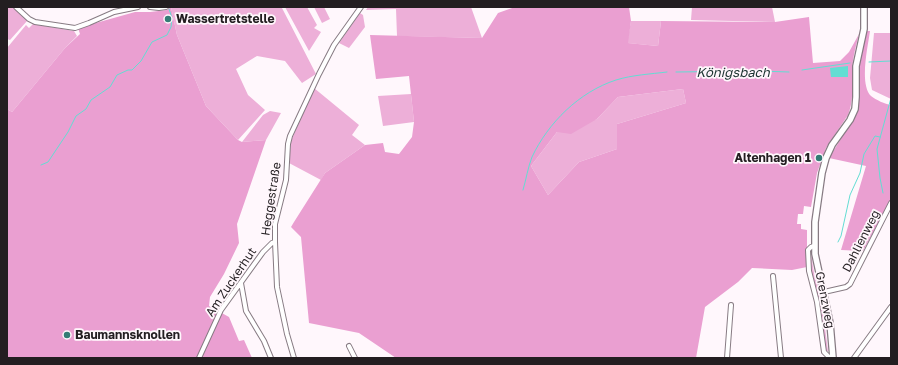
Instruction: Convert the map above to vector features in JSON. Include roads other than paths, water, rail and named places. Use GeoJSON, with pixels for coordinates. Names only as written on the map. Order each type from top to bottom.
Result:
{"type":"FeatureCollection","features":[{"type":"Feature","properties":{"kind":"main road"},"geometry":{"type":"LineString","coordinates":[[832,358],[831,329],[814,246],[815,222],[824,162],[832,145],[850,120],[855,106],[856,66],[864,28],[864,7]]}},
{"type":"Feature","properties":{"kind":"street"},"geometry":{"type":"LineString","coordinates":[[16,7],[29,19],[35,22],[75,28],[114,12],[138,7]]}},
{"type":"Feature","properties":{"kind":"street"},"geometry":{"type":"LineString","coordinates":[[150,7],[166,7]]}},
{"type":"Feature","properties":{"kind":"street","name":"Heggestraße"},"geometry":{"type":"LineString","coordinates":[[294,358],[283,318],[276,274],[274,242],[275,224],[286,180],[288,144],[290,136],[334,45],[361,7]]}},
{"type":"Feature","properties":{"kind":"street","name":"Dahlienweg"},"geometry":{"type":"LineString","coordinates":[[824,292],[846,287],[850,284],[891,203]]}},
{"type":"Feature","properties":{"kind":"street","name":"Am Zuckerhut"},"geometry":{"type":"LineString","coordinates":[[198,358],[216,318],[263,252],[274,242]]}},
{"type":"Feature","properties":{"kind":"street","name":"Grenzweg"},"geometry":{"type":"LineString","coordinates":[[814,246],[808,250],[809,271],[817,302],[824,352],[832,358]]}},
{"type":"Feature","properties":{"kind":"street"},"geometry":{"type":"LineString","coordinates":[[773,276],[781,358]]}},
{"type":"Feature","properties":{"kind":"street"},"geometry":{"type":"LineString","coordinates":[[241,284],[246,312],[264,341],[271,358]]}},
{"type":"Feature","properties":{"kind":"street"},"geometry":{"type":"LineString","coordinates":[[727,358],[731,305]]}},
{"type":"Feature","properties":{"kind":"street"},"geometry":{"type":"LineString","coordinates":[[854,358],[891,307]]}},
{"type":"Feature","properties":{"kind":"street"},"geometry":{"type":"LineString","coordinates":[[349,346],[355,358]]}},
{"type":"Feature","properties":{"kind":"water"},"geometry":{"type":"Polygon","coordinates":[[[848,66],[848,77],[831,77],[830,68],[848,66]]]}},
{"type":"Feature","properties":{"kind":"waterway"},"geometry":{"type":"LineString","coordinates":[[41,165],[48,162],[68,132],[76,116],[86,109],[91,100],[110,87],[117,75],[128,70],[132,70],[141,61],[152,42],[167,35],[171,27],[172,18],[169,9]]}},
{"type":"Feature","properties":{"kind":"waterway","name":"Königsbach"},"geometry":{"type":"LineString","coordinates":[[869,62],[891,61]]}},
{"type":"Feature","properties":{"kind":"waterway","name":"Königsbach"},"geometry":{"type":"LineString","coordinates":[[802,70],[850,63]]}},
{"type":"Feature","properties":{"kind":"waterway"},"geometry":{"type":"LineString","coordinates":[[523,190],[532,157],[547,132],[566,110],[602,85],[622,78],[667,72]]}},
{"type":"Feature","properties":{"kind":"waterway","name":"Königsbach"},"geometry":{"type":"LineString","coordinates":[[676,72],[789,72]]}},
{"type":"Feature","properties":{"kind":"waterway"},"geometry":{"type":"LineString","coordinates":[[883,193],[877,149],[891,98]]}},
{"type":"Feature","properties":{"kind":"waterway"},"geometry":{"type":"LineString","coordinates":[[838,242],[841,236],[850,195],[860,173],[864,154],[875,136],[880,137]]}},
{"type":"Feature","properties":{"kind":"place","name":"Wassertretstelle"},"geometry":{"type":"Point","coordinates":[168,19]}},
{"type":"Feature","properties":{"kind":"place","name":"Altenhagen 1"},"geometry":{"type":"Point","coordinates":[819,158]}},
{"type":"Feature","properties":{"kind":"place","name":"Baumannsknollen"},"geometry":{"type":"Point","coordinates":[67,335]}}]}
